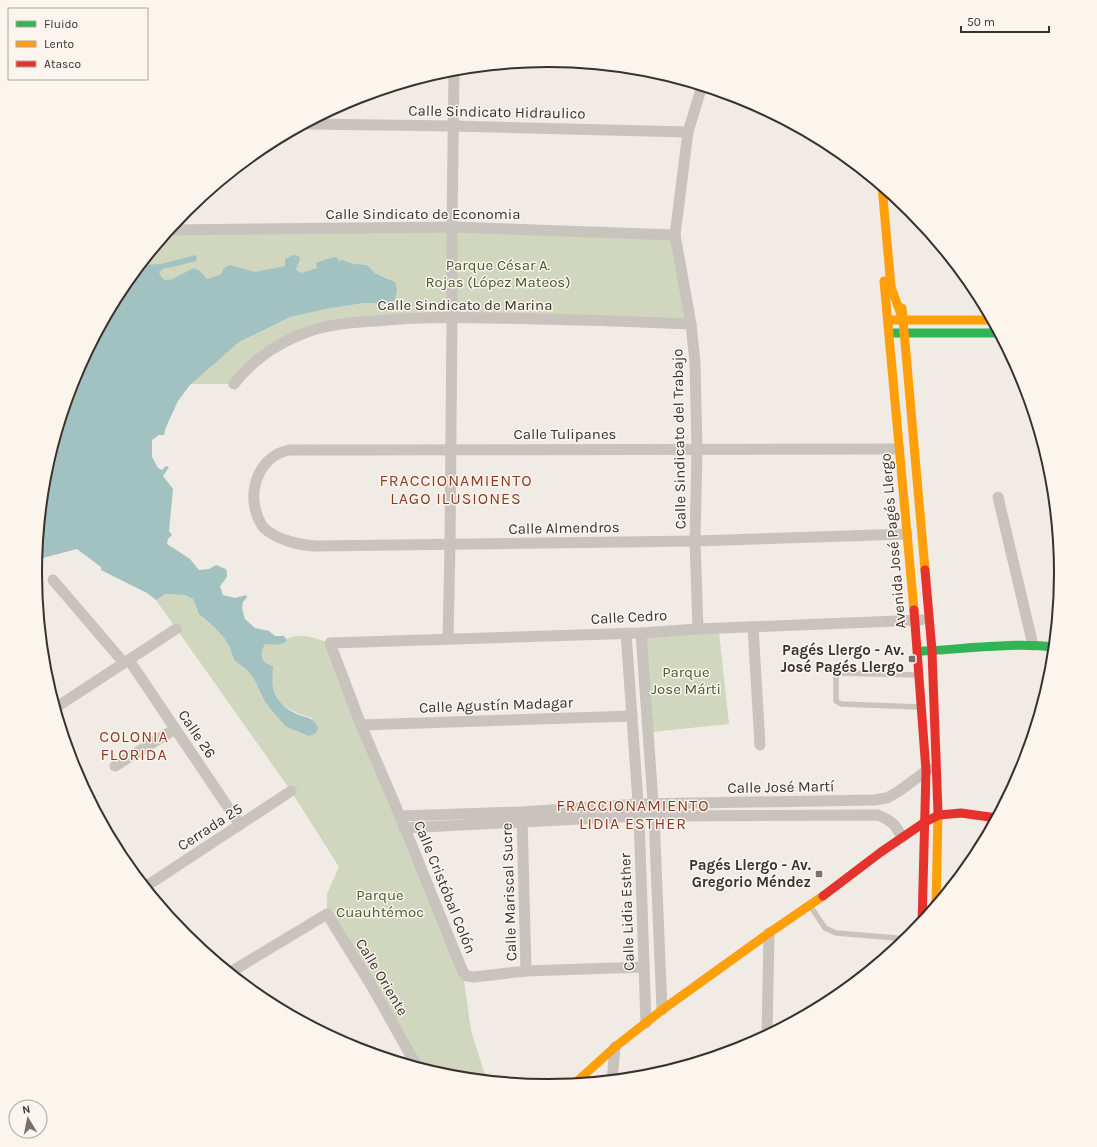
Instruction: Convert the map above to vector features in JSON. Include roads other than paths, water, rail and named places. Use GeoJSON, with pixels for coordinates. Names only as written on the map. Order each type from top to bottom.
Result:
{"type":"FeatureCollection","features":[{"type":"Feature","properties":{"kind":"main road","name":"Avenida José Pagés Llergo"},"geometry":{"type":"LineString","coordinates":[[876,188],[915,620],[926,771],[922,915]]}},
{"type":"Feature","properties":{"kind":"main road"},"geometry":{"type":"LineString","coordinates":[[883,194],[891,287],[903,320]]}},
{"type":"Feature","properties":{"kind":"main road","name":"Avenida José Pagés Llergo"},"geometry":{"type":"LineString","coordinates":[[900,289],[932,651],[939,815],[936,898]]}},
{"type":"Feature","properties":{"kind":"main road"},"geometry":{"type":"LineString","coordinates":[[888,320],[987,320]]}},
{"type":"Feature","properties":{"kind":"main road"},"geometry":{"type":"LineString","coordinates":[[889,333],[994,333]]}},
{"type":"Feature","properties":{"kind":"main road"},"geometry":{"type":"LineString","coordinates":[[917,652],[1006,646],[1033,645],[1050,647]]}},
{"type":"Feature","properties":{"kind":"main road"},"geometry":{"type":"LineString","coordinates":[[580,1079],[615,1047],[662,1010],[769,933],[810,906],[902,837],[925,822],[939,815],[961,814],[992,817]]}},
{"type":"Feature","properties":{"kind":"street"},"geometry":{"type":"LineString","coordinates":[[448,639],[454,76]]}},
{"type":"Feature","properties":{"kind":"street","name":"Calle Sindicato del Trabajo"},"geometry":{"type":"LineString","coordinates":[[698,629],[695,541],[697,449],[694,362],[691,324],[676,235],[688,132],[701,91]]}},
{"type":"Feature","properties":{"kind":"street","name":"Calle Sindicato Hidraulico"},"geometry":{"type":"LineString","coordinates":[[315,124],[688,132]]}},
{"type":"Feature","properties":{"kind":"street","name":"Calle Sindicato de Economia"},"geometry":{"type":"LineString","coordinates":[[177,230],[452,227],[676,235]]}},
{"type":"Feature","properties":{"kind":"street","name":"Calle Sindicato de Marina"},"geometry":{"type":"LineString","coordinates":[[234,384],[250,366],[268,352],[292,338],[313,330],[336,325],[369,321],[452,317],[691,324]]}},
{"type":"Feature","properties":{"kind":"street","name":"Calle Tulipanes"},"geometry":{"type":"LineString","coordinates":[[254,492],[258,476],[265,464],[278,453],[288,450],[899,449]]}},
{"type":"Feature","properties":{"kind":"street","name":"Calle Almendros"},"geometry":{"type":"LineString","coordinates":[[254,492],[256,513],[263,527],[275,535],[294,543],[316,546],[695,541],[907,534]]}},
{"type":"Feature","properties":{"kind":"street"},"geometry":{"type":"LineString","coordinates":[[998,497],[1033,645]]}},
{"type":"Feature","properties":{"kind":"street","name":"Calle 26"},"geometry":{"type":"LineString","coordinates":[[52,580],[127,661],[240,826]]}},
{"type":"Feature","properties":{"kind":"street","name":"Calle Cedro"},"geometry":{"type":"LineString","coordinates":[[330,642],[641,633],[698,629],[930,619]]}},
{"type":"Feature","properties":{"kind":"street"},"geometry":{"type":"LineString","coordinates":[[753,627],[760,745]]}},
{"type":"Feature","properties":{"kind":"street"},"geometry":{"type":"LineString","coordinates":[[59,705],[176,629]]}},
{"type":"Feature","properties":{"kind":"street","name":"Calle Lidia Esther"},"geometry":{"type":"LineString","coordinates":[[626,633],[639,816],[646,1023]]}},
{"type":"Feature","properties":{"kind":"street","name":"Calle Lidia Esther"},"geometry":{"type":"LineString","coordinates":[[641,633],[654,816],[662,1010]]}},
{"type":"Feature","properties":{"kind":"street","name":"Calle Cristóbal Colón"},"geometry":{"type":"LineString","coordinates":[[330,642],[361,725],[400,816],[463,972],[467,976],[474,977],[526,971],[644,967]]}},
{"type":"Feature","properties":{"kind":"street","name":"Calle Agustín Madagar"},"geometry":{"type":"LineString","coordinates":[[361,725],[632,716]]}},
{"type":"Feature","properties":{"kind":"street"},"geometry":{"type":"LineString","coordinates":[[115,766],[175,729]]}},
{"type":"Feature","properties":{"kind":"street","name":"Calle José Martí"},"geometry":{"type":"LineString","coordinates":[[404,828],[638,804],[874,800],[887,798],[926,771],[938,765]]}},
{"type":"Feature","properties":{"kind":"street","name":"Cerrada 25"},"geometry":{"type":"LineString","coordinates":[[149,884],[240,826],[291,791]]}},
{"type":"Feature","properties":{"kind":"street","name":"Calle José Martí"},"geometry":{"type":"LineString","coordinates":[[400,816],[522,817],[878,815],[891,821],[897,826],[902,837]]}},
{"type":"Feature","properties":{"kind":"street","name":"Calle Mariscal Sucre"},"geometry":{"type":"LineString","coordinates":[[522,817],[526,971]]}},
{"type":"Feature","properties":{"kind":"street","name":"Calle Oriente"},"geometry":{"type":"LineString","coordinates":[[234,970],[327,914],[371,985],[407,1060]]}},
{"type":"Feature","properties":{"kind":"street"},"geometry":{"type":"LineString","coordinates":[[767,1030],[769,933]]}},
{"type":"Feature","properties":{"kind":"street"},"geometry":{"type":"LineString","coordinates":[[612,1076],[615,1047]]}},
{"type":"Feature","properties":{"kind":"lane"},"geometry":{"type":"LineString","coordinates":[[918,675],[838,673],[836,677],[836,701],[841,704],[921,707]]}},
{"type":"Feature","properties":{"kind":"lane"},"geometry":{"type":"LineString","coordinates":[[810,906],[825,928],[836,933],[900,938]]}},
{"type":"Feature","properties":{"kind":"water"},"geometry":{"type":"Polygon","coordinates":[[[196,255],[197,261],[163,269],[159,272],[161,277],[165,280],[172,279],[194,268],[200,271],[207,279],[221,274],[224,268],[230,265],[255,272],[285,266],[285,259],[293,255],[300,258],[296,270],[301,273],[317,268],[316,263],[336,257],[339,261],[342,260],[353,264],[367,265],[375,273],[395,282],[397,290],[395,300],[387,304],[365,303],[331,308],[290,317],[239,342],[190,385],[178,401],[164,435],[159,435],[152,440],[152,457],[158,468],[162,470],[166,466],[169,467],[163,476],[173,489],[169,531],[172,535],[168,539],[167,544],[190,559],[199,570],[209,569],[216,565],[226,569],[227,576],[220,586],[223,595],[235,598],[246,595],[247,597],[243,602],[242,608],[245,619],[255,628],[269,631],[275,636],[284,636],[287,641],[285,643],[265,644],[262,652],[262,658],[266,663],[273,666],[273,688],[280,702],[290,710],[310,719],[316,724],[318,728],[316,733],[309,736],[286,727],[274,713],[265,702],[254,679],[246,669],[234,660],[230,648],[224,638],[199,614],[193,599],[185,595],[166,594],[156,600],[147,593],[101,570],[101,567],[77,549],[42,558],[46,507],[59,442],[81,380],[94,349],[127,292],[147,265],[161,264],[196,255]]]}},
{"type":"Feature","properties":{"kind":"place","name":"Pagés Llergo - Av. José Pagés Llergo"},"geometry":{"type":"Point","coordinates":[912,659]}},
{"type":"Feature","properties":{"kind":"place","name":"Pagés Llergo - Av. Gregorio Méndez"},"geometry":{"type":"Point","coordinates":[819,874]}},
{"type":"Feature","properties":{"kind":"district","name":"FRACCIONAMIENTO LAGO ILUSIONES"},"geometry":{"type":"Point","coordinates":[456,489]}},
{"type":"Feature","properties":{"kind":"district","name":"COLONIA FLORIDA"},"geometry":{"type":"Point","coordinates":[134,745]}},
{"type":"Feature","properties":{"kind":"district","name":"FRACCIONAMIENTO LIDIA ESTHER"},"geometry":{"type":"Point","coordinates":[633,814]}},
{"type":"Feature","properties":{"kind":"park label","name":"Parque César A. Rojas (López Mateos)"},"geometry":{"type":"Point","coordinates":[498,274]}},
{"type":"Feature","properties":{"kind":"park label","name":"Parque Jose Márti"},"geometry":{"type":"Point","coordinates":[686,680]}},
{"type":"Feature","properties":{"kind":"park label","name":"Parque Cuauhtémoc"},"geometry":{"type":"Point","coordinates":[380,904]}}]}
